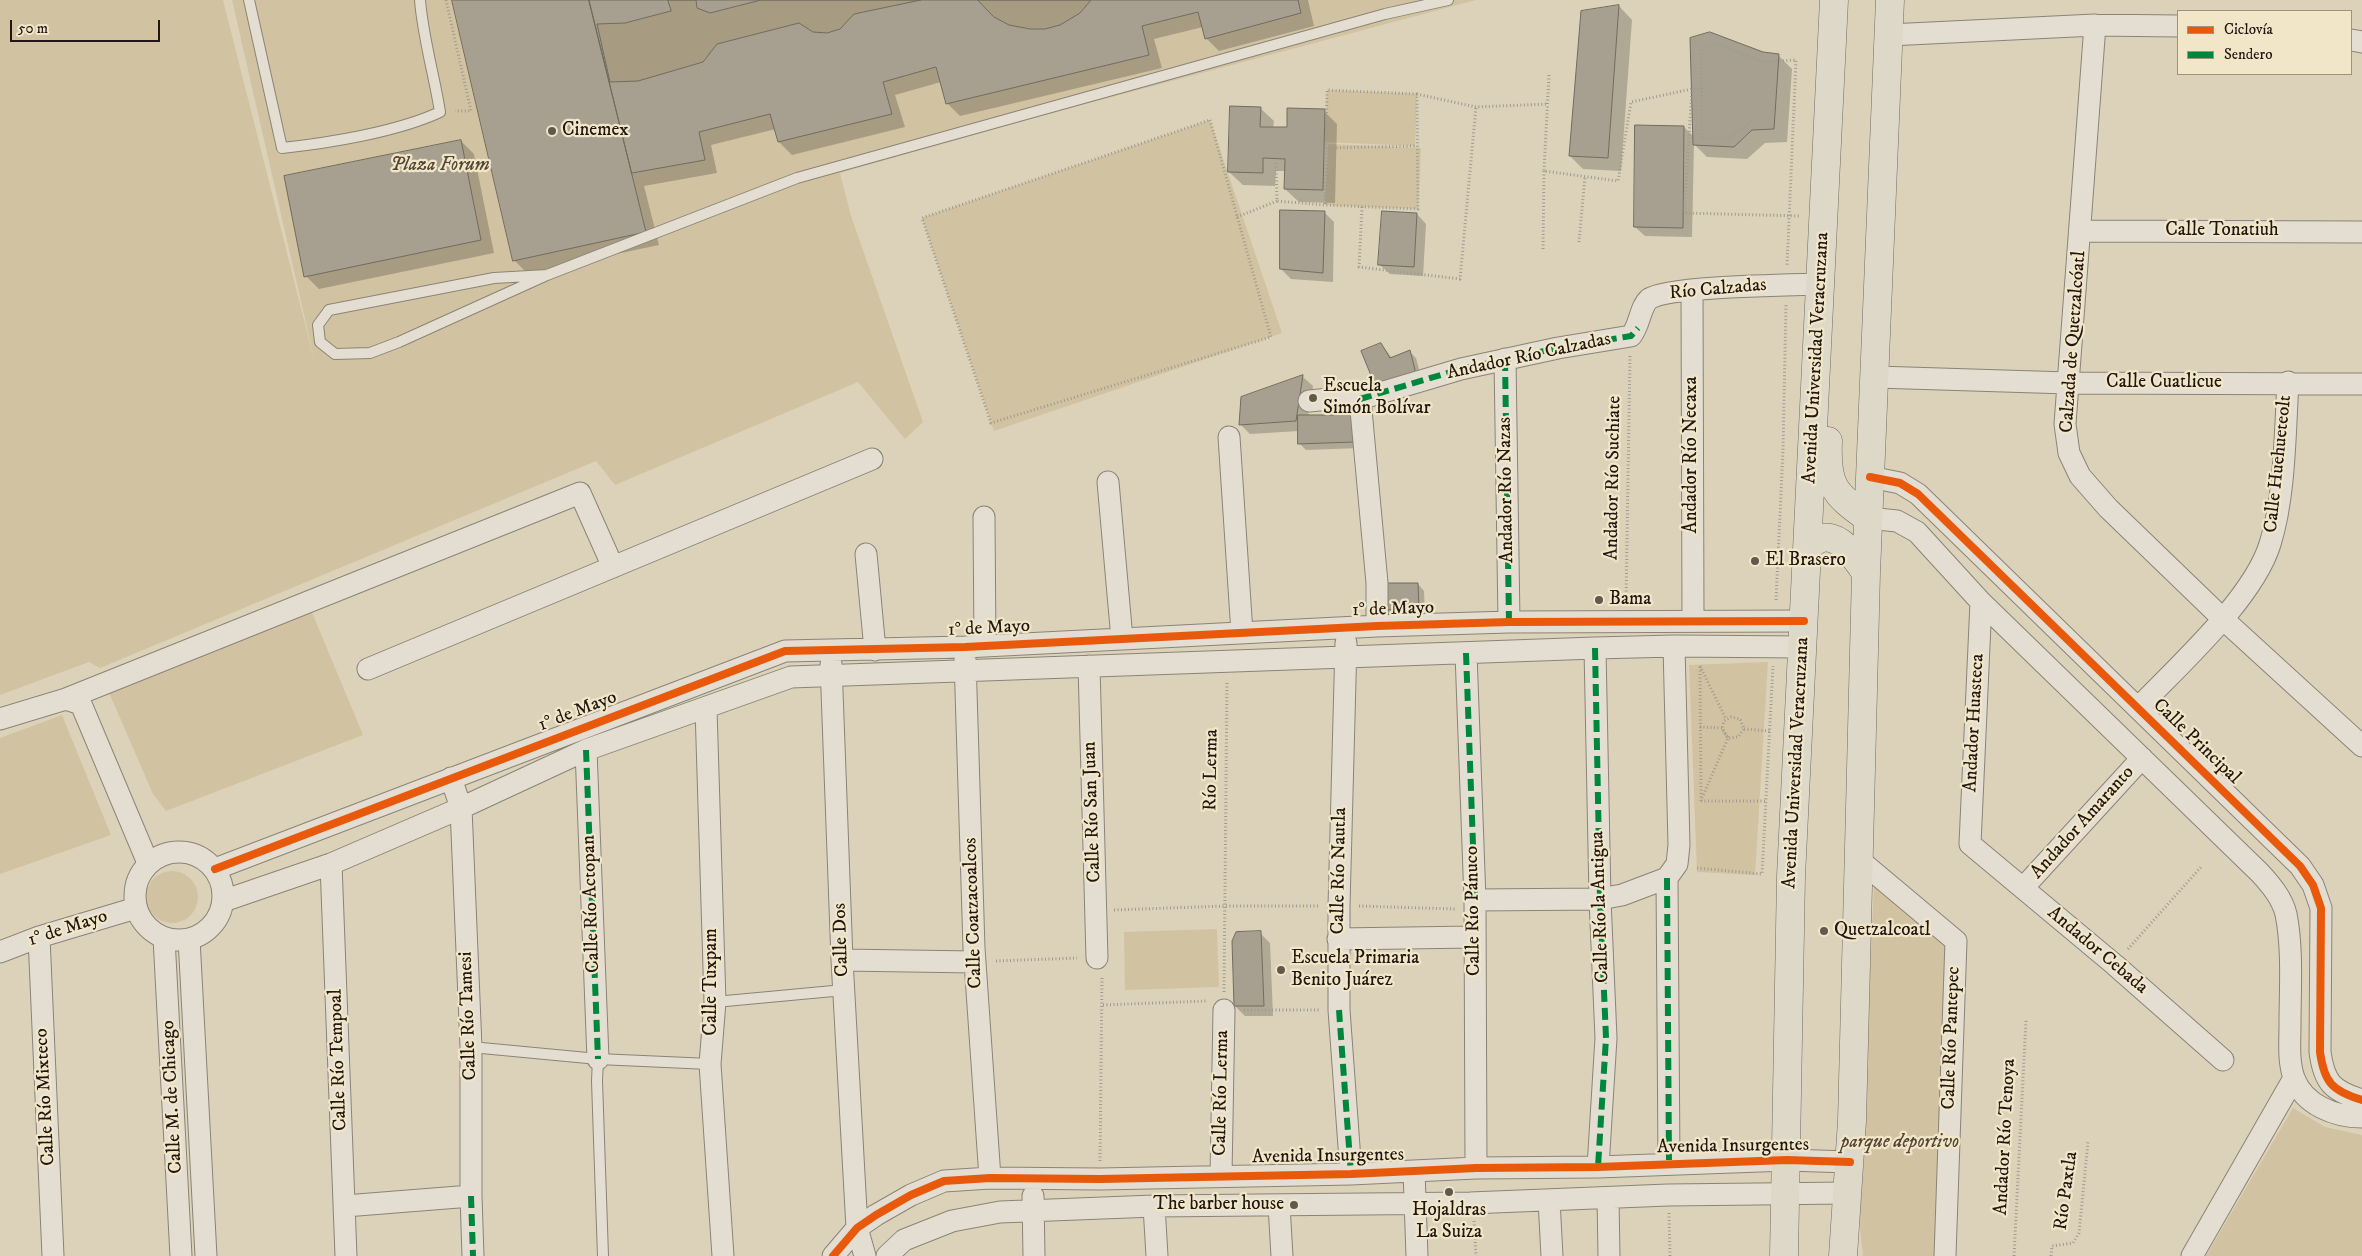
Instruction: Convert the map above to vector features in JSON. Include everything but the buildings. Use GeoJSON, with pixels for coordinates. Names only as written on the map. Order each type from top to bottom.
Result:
{"type":"FeatureCollection","features":[{"type":"Feature","properties":{"kind":"main road","name":"Avenida Universidad Veracruzana"},"geometry":{"type":"LineString","coordinates":[[1784,1256],[1791,876],[1804,634],[1811,544],[1819,284],[1834,0]]}},
{"type":"Feature","properties":{"kind":"main road"},"geometry":{"type":"LineString","coordinates":[[1843,1256],[1850,1162],[1866,573],[1876,377],[1890,0]]}},
{"type":"Feature","properties":{"kind":"main road"},"geometry":{"type":"LineString","coordinates":[[1819,284],[1831,322],[1832,347],[1827,459],[1830,476],[1835,491],[1843,501],[1868,518]]}},
{"type":"Feature","properties":{"kind":"main road"},"geometry":{"type":"LineString","coordinates":[[1811,544],[1843,501],[1870,477]]}},
{"type":"Feature","properties":{"kind":"main road"},"geometry":{"type":"LineString","coordinates":[[1811,544],[1832,539],[1842,543],[1850,550],[1866,573]]}},
{"type":"Feature","properties":{"kind":"street"},"geometry":{"type":"LineString","coordinates":[[1889,35],[2095,25],[2177,26]]}},
{"type":"Feature","properties":{"kind":"street","name":"Calzada de Quetzalcóatl"},"geometry":{"type":"LineString","coordinates":[[2095,25],[2065,424],[2070,453],[2080,476],[2108,508],[2223,619],[2362,746]]}},
{"type":"Feature","properties":{"kind":"street","name":"Calle Tonatiuh"},"geometry":{"type":"LineString","coordinates":[[2081,230],[2362,232]]}},
{"type":"Feature","properties":{"kind":"street","name":"Río Calzadas"},"geometry":{"type":"LineString","coordinates":[[1634,332],[1643,305],[1655,296],[1692,290],[1819,284]]}},
{"type":"Feature","properties":{"kind":"street","name":"Andador Río Necaxa"},"geometry":{"type":"LineString","coordinates":[[1692,290],[1693,620]]}},
{"type":"Feature","properties":{"kind":"street","name":"Andador Río Calzadas"},"geometry":{"type":"LineString","coordinates":[[1309,401],[1356,398],[1505,358],[1634,332]]}},
{"type":"Feature","properties":{"kind":"street","name":"Andador Río Nazas"},"geometry":{"type":"LineString","coordinates":[[1505,358],[1509,622]]}},
{"type":"Feature","properties":{"kind":"street","name":"Calle Cuatlicue"},"geometry":{"type":"LineString","coordinates":[[1876,377],[2068,383],[2288,382],[2362,384]]}},
{"type":"Feature","properties":{"kind":"street","name":"Calle Huehueteolt"},"geometry":{"type":"LineString","coordinates":[[2138,708],[2223,619],[2257,572],[2270,545],[2278,511],[2288,382]]}},
{"type":"Feature","properties":{"kind":"street"},"geometry":{"type":"LineString","coordinates":[[1356,398],[1377,583],[1377,626]]}},
{"type":"Feature","properties":{"kind":"street"},"geometry":{"type":"LineString","coordinates":[[1229,437],[1242,634]]}},
{"type":"Feature","properties":{"kind":"street"},"geometry":{"type":"LineString","coordinates":[[368,669],[872,459]]}},
{"type":"Feature","properties":{"kind":"street","name":"Calle Principal"},"geometry":{"type":"LineString","coordinates":[[1870,477],[1900,483],[1918,494],[2300,866],[2313,885],[2321,908],[2320,1052],[2323,1072],[2331,1085],[2346,1095],[2362,1100]]}},
{"type":"Feature","properties":{"kind":"street"},"geometry":{"type":"LineString","coordinates":[[1108,482],[1122,639]]}},
{"type":"Feature","properties":{"kind":"street"},"geometry":{"type":"LineString","coordinates":[[0,719],[66,699],[580,493],[614,567]]}},
{"type":"Feature","properties":{"kind":"street","name":"Calle Coatzacoalcos"},"geometry":{"type":"LineString","coordinates":[[984,516],[975,647],[965,671],[975,962],[990,1178]]}},
{"type":"Feature","properties":{"kind":"street"},"geometry":{"type":"LineString","coordinates":[[1868,518],[1897,521],[1918,532],[1981,602],[2260,873],[2276,892],[2285,913],[2289,940],[2289,1054],[2294,1078],[2304,1095],[2320,1107],[2334,1113],[2362,1117]]}},
{"type":"Feature","properties":{"kind":"street"},"geometry":{"type":"LineString","coordinates":[[866,554],[875,650]]}},
{"type":"Feature","properties":{"kind":"street","name":"Andador Huasteca"},"geometry":{"type":"LineString","coordinates":[[1970,844],[1981,602]]}},
{"type":"Feature","properties":{"kind":"street","name":"1° de Mayo"},"geometry":{"type":"LineString","coordinates":[[215,869],[784,651],[975,647],[1377,626],[1626,620],[1775,621],[1804,634]]}},
{"type":"Feature","properties":{"kind":"street","name":"Calle Río Nautla"},"geometry":{"type":"LineString","coordinates":[[1346,628],[1338,939],[1339,1010],[1351,1174]]}},
{"type":"Feature","properties":{"kind":"street","name":"1° de Mayo"},"geometry":{"type":"LineString","coordinates":[[223,901],[330,864],[461,808],[586,750],[791,677],[1227,663],[1596,648],[1674,646],[1774,647],[1804,634]]}},
{"type":"Feature","properties":{"kind":"street"},"geometry":{"type":"LineString","coordinates":[[1669,1164],[1672,871],[1678,802],[1674,646]]}},
{"type":"Feature","properties":{"kind":"street","name":"Calle Río la Antigua"},"geometry":{"type":"LineString","coordinates":[[1596,648],[1600,899],[1606,1038],[1598,1167]]}},
{"type":"Feature","properties":{"kind":"street","name":"Calle Dos"},"geometry":{"type":"LineString","coordinates":[[831,651],[842,960],[857,1228],[865,1256]]}},
{"type":"Feature","properties":{"kind":"street","name":"Calle Río Pánuco"},"geometry":{"type":"LineString","coordinates":[[1466,653],[1475,904],[1476,1168]]}},
{"type":"Feature","properties":{"kind":"street","name":"Calle Río San Juan"},"geometry":{"type":"LineString","coordinates":[[1089,666],[1097,958]]}},
{"type":"Feature","properties":{"kind":"street"},"geometry":{"type":"LineString","coordinates":[[66,699],[81,704],[148,863]]}},
{"type":"Feature","properties":{"kind":"street","name":"Calle Tuxpam"},"geometry":{"type":"LineString","coordinates":[[706,708],[714,1002],[710,1064],[722,1256]]}},
{"type":"Feature","properties":{"kind":"street","name":"Calle Río Actopan"},"geometry":{"type":"LineString","coordinates":[[586,750],[598,1059]]}},
{"type":"Feature","properties":{"kind":"street","name":"Andador Amaranto"},"geometry":{"type":"LineString","coordinates":[[2023,888],[2142,758]]}},
{"type":"Feature","properties":{"kind":"street","name":"Calle Río Tamesi"},"geometry":{"type":"LineString","coordinates":[[451,778],[461,808],[471,1047],[473,1256]]}},
{"type":"Feature","properties":{"kind":"street","name":"Andador Cebada"},"geometry":{"type":"LineString","coordinates":[[1970,844],[2115,965],[2224,1060]]}},
{"type":"Feature","properties":{"kind":"street"},"geometry":{"type":"LineString","coordinates":[[183,851],[206,860],[215,869],[223,890],[223,901],[220,911],[208,930],[189,939],[176,940],[164,938],[152,931],[142,921],[136,908],[135,888],[148,863],[165,854],[183,851]]}},
{"type":"Feature","properties":{"kind":"street","name":"Calle Río Pantepec"},"geometry":{"type":"LineString","coordinates":[[1858,858],[1956,941],[1945,1256]]}},
{"type":"Feature","properties":{"kind":"street","name":"Calle Río Tempoal"},"geometry":{"type":"LineString","coordinates":[[330,864],[346,1256]]}},
{"type":"Feature","properties":{"kind":"street"},"geometry":{"type":"LineString","coordinates":[[1475,904],[1600,899],[1630,892],[1672,871]]}},
{"type":"Feature","properties":{"kind":"street","name":"1° de Mayo"},"geometry":{"type":"LineString","coordinates":[[0,952],[39,937],[136,908]]}},
{"type":"Feature","properties":{"kind":"street","name":"Calle Río Mixteco"},"geometry":{"type":"LineString","coordinates":[[39,937],[54,1256]]}},
{"type":"Feature","properties":{"kind":"street"},"geometry":{"type":"LineString","coordinates":[[1338,939],[1474,937]]}},
{"type":"Feature","properties":{"kind":"street","name":"Calle M. de Chicago"},"geometry":{"type":"LineString","coordinates":[[164,938],[182,1256]]}},
{"type":"Feature","properties":{"kind":"street","name":"Calle M. de Chicago"},"geometry":{"type":"LineString","coordinates":[[189,939],[206,1256]]}},
{"type":"Feature","properties":{"kind":"street"},"geometry":{"type":"LineString","coordinates":[[842,960],[975,962]]}},
{"type":"Feature","properties":{"kind":"street","name":"Calle Río Lerma"},"geometry":{"type":"LineString","coordinates":[[1221,1176],[1224,1005]]}},
{"type":"Feature","properties":{"kind":"street"},"geometry":{"type":"LineString","coordinates":[[2192,1256],[2294,1078]]}},
{"type":"Feature","properties":{"kind":"street","name":"Avenida Insurgentes"},"geometry":{"type":"LineString","coordinates":[[833,1256],[857,1228],[911,1194],[944,1181],[990,1178],[1351,1174],[1476,1168],[1598,1167],[1787,1160],[1850,1162]]}},
{"type":"Feature","properties":{"kind":"street"},"geometry":{"type":"LineString","coordinates":[[1414,1171],[1417,1256]]}},
{"type":"Feature","properties":{"kind":"street"},"geometry":{"type":"LineString","coordinates":[[1032,1179],[1034,1256]]}},
{"type":"Feature","properties":{"kind":"street"},"geometry":{"type":"LineString","coordinates":[[887,1256],[904,1240],[952,1221],[1000,1212],[1154,1206],[1414,1204],[1668,1195],[1847,1193]]}},
{"type":"Feature","properties":{"kind":"street"},"geometry":{"type":"LineString","coordinates":[[344,1206],[471,1196]]}},
{"type":"Feature","properties":{"kind":"street"},"geometry":{"type":"LineString","coordinates":[[1608,1198],[1609,1256]]}},
{"type":"Feature","properties":{"kind":"street"},"geometry":{"type":"LineString","coordinates":[[1549,1200],[1552,1256]]}},
{"type":"Feature","properties":{"kind":"street"},"geometry":{"type":"LineString","coordinates":[[1279,1205],[1282,1256]]}},
{"type":"Feature","properties":{"kind":"street"},"geometry":{"type":"LineString","coordinates":[[1154,1206],[1157,1256]]}},
{"type":"Feature","properties":{"kind":"lane"},"geometry":{"type":"LineString","coordinates":[[249,0],[282,148],[324,144],[420,121],[440,112],[432,63],[422,27],[420,0]]}},
{"type":"Feature","properties":{"kind":"lane"},"geometry":{"type":"LineString","coordinates":[[547,275],[494,278],[329,310],[318,325],[320,342],[335,354],[370,353],[400,342],[547,275],[797,178],[1385,14],[1448,0]]}},
{"type":"Feature","properties":{"kind":"lane"},"geometry":{"type":"LineString","coordinates":[[714,1002],[844,990]]}},
{"type":"Feature","properties":{"kind":"lane"},"geometry":{"type":"LineString","coordinates":[[471,1047],[598,1059],[710,1064]]}},
{"type":"Feature","properties":{"kind":"lane"},"geometry":{"type":"LineString","coordinates":[[598,1059],[596,1081],[603,1256]]}},
{"type":"Feature","properties":{"kind":"path"},"geometry":{"type":"LineString","coordinates":[[440,112],[470,111],[446,0]]}},
{"type":"Feature","properties":{"kind":"path"},"geometry":{"type":"LineString","coordinates":[[1755,119],[1730,138],[1702,138],[1701,49],[1717,44],[1763,62],[1796,60],[1788,216],[1783,450],[1775,621]]}},
{"type":"Feature","properties":{"kind":"path"},"geometry":{"type":"LineString","coordinates":[[1543,249],[1544,170],[1549,75]]}},
{"type":"Feature","properties":{"kind":"path"},"geometry":{"type":"LineString","coordinates":[[1692,89],[1684,213],[1824,216]]}},
{"type":"Feature","properties":{"kind":"path"},"geometry":{"type":"LineString","coordinates":[[1544,170],[1618,181],[1631,102],[1692,89],[1702,90]]}},
{"type":"Feature","properties":{"kind":"path"},"geometry":{"type":"LineString","coordinates":[[1325,205],[1327,90],[1417,94],[1476,107],[1547,104]]}},
{"type":"Feature","properties":{"kind":"path"},"geometry":{"type":"LineString","coordinates":[[1237,218],[1277,201],[1418,209],[1417,94]]}},
{"type":"Feature","properties":{"kind":"path"},"geometry":{"type":"LineString","coordinates":[[1362,206],[1359,266],[1460,280],[1476,107]]}},
{"type":"Feature","properties":{"kind":"path"},"geometry":{"type":"LineString","coordinates":[[1210,120],[1237,218],[1271,337],[991,423],[922,218],[1210,120]]}},
{"type":"Feature","properties":{"kind":"path"},"geometry":{"type":"LineString","coordinates":[[1326,148],[1415,146]]}},
{"type":"Feature","properties":{"kind":"path"},"geometry":{"type":"LineString","coordinates":[[1276,163],[1277,201]]}},
{"type":"Feature","properties":{"kind":"path"},"geometry":{"type":"LineString","coordinates":[[1579,242],[1585,176]]}},
{"type":"Feature","properties":{"kind":"path"},"geometry":{"type":"LineString","coordinates":[[1674,646],[1700,665],[1726,719]]}},
{"type":"Feature","properties":{"kind":"path"},"geometry":{"type":"LineString","coordinates":[[1672,871],[1762,874],[1774,647]]}},
{"type":"Feature","properties":{"kind":"path"},"geometry":{"type":"LineString","coordinates":[[1700,665],[1709,665]]}},
{"type":"Feature","properties":{"kind":"path"},"geometry":{"type":"LineString","coordinates":[[1700,665],[1701,801]]}},
{"type":"Feature","properties":{"kind":"path"},"geometry":{"type":"LineString","coordinates":[[1722,728],[1726,719],[1731,717],[1740,719],[1744,728]]}},
{"type":"Feature","properties":{"kind":"path"},"geometry":{"type":"LineString","coordinates":[[1676,725],[1722,728]]}},
{"type":"Feature","properties":{"kind":"path"},"geometry":{"type":"LineString","coordinates":[[1722,728],[1728,738]]}},
{"type":"Feature","properties":{"kind":"path"},"geometry":{"type":"LineString","coordinates":[[1744,728],[1770,730]]}},
{"type":"Feature","properties":{"kind":"path"},"geometry":{"type":"LineString","coordinates":[[1728,738],[1738,738],[1744,728]]}},
{"type":"Feature","properties":{"kind":"path"},"geometry":{"type":"LineString","coordinates":[[1701,801],[1728,738]]}},
{"type":"Feature","properties":{"kind":"path"},"geometry":{"type":"LineString","coordinates":[[1678,802],[1773,801]]}},
{"type":"Feature","properties":{"kind":"path"},"geometry":{"type":"LineString","coordinates":[[2115,965],[2201,867]]}},
{"type":"Feature","properties":{"kind":"path"},"geometry":{"type":"LineString","coordinates":[[1111,911],[1224,906],[1475,904]]}},
{"type":"Feature","properties":{"kind":"path"},"geometry":{"type":"LineString","coordinates":[[975,962],[1097,958]]}},
{"type":"Feature","properties":{"kind":"path"},"geometry":{"type":"LineString","coordinates":[[1103,1005],[1224,1005],[1339,1010]]}},
{"type":"Feature","properties":{"kind":"path"},"geometry":{"type":"LineString","coordinates":[[1668,1195],[1670,1256]]}},
{"type":"Feature","properties":{"kind":"path"},"geometry":{"type":"LineString","coordinates":[[1474,1214],[1476,1256]]}},
{"type":"Feature","properties":{"kind":"green space","name":"Plaza Forum"},"geometry":{"type":"Polygon","coordinates":[[[0,0],[223,0],[315,363],[232,0],[1476,0],[1048,114],[840,173],[851,216],[923,422],[905,439],[858,382],[615,485],[596,461],[100,668],[89,662],[0,695],[0,0]]]}},
{"type":"Feature","properties":{"kind":"green space"},"geometry":{"type":"Polygon","coordinates":[[[1327,90],[1417,94],[1415,146],[1324,142],[1327,90]]]}},
{"type":"Feature","properties":{"kind":"green space"},"geometry":{"type":"Polygon","coordinates":[[[1210,120],[1282,333],[994,431],[922,218],[1210,120]]]}},
{"type":"Feature","properties":{"kind":"green space"},"geometry":{"type":"Polygon","coordinates":[[[1328,144],[1421,148],[1418,209],[1325,205],[1328,144]]]}},
{"type":"Feature","properties":{"kind":"green space"},"geometry":{"type":"Polygon","coordinates":[[[311,610],[363,735],[166,811],[153,794],[107,688],[311,610]]]}},
{"type":"Feature","properties":{"kind":"green space"},"geometry":{"type":"Polygon","coordinates":[[[1768,662],[1755,875],[1697,872],[1689,665],[1768,662]]]}},
{"type":"Feature","properties":{"kind":"green space"},"geometry":{"type":"Polygon","coordinates":[[[62,715],[111,835],[0,874],[0,738],[62,715]]]}},
{"type":"Feature","properties":{"kind":"green space"},"geometry":{"type":"Polygon","coordinates":[[[167,871],[177,871],[191,878],[198,892],[198,902],[191,916],[177,923],[167,923],[157,919],[150,912],[146,902],[146,892],[150,882],[157,875],[167,871]]]}},
{"type":"Feature","properties":{"kind":"green space","name":"parque deportivo"},"geometry":{"type":"Polygon","coordinates":[[[1874,886],[1920,917],[1950,943],[1935,1256],[1863,1256],[1858,1210],[1874,886]]]}},
{"type":"Feature","properties":{"kind":"green space"},"geometry":{"type":"Polygon","coordinates":[[[1217,929],[1219,987],[1125,990],[1124,932],[1217,929]]]}},
{"type":"Feature","properties":{"kind":"green space"},"geometry":{"type":"Polygon","coordinates":[[[2293,1108],[2325,1127],[2362,1135],[2362,1256],[2206,1256],[2293,1108]]]}},
{"type":"Feature","properties":{"kind":"marked path"},"geometry":{"type":"LineString","coordinates":[[1360,399],[1461,369],[1558,348],[1631,336],[1638,328]]}},
{"type":"Feature","properties":{"kind":"marked path"},"geometry":{"type":"LineString","coordinates":[[1505,359],[1509,622]]}},
{"type":"Feature","properties":{"kind":"marked path"},"geometry":{"type":"LineString","coordinates":[[1595,648],[1600,899],[1606,1038],[1598,1167]]}},
{"type":"Feature","properties":{"kind":"marked path"},"geometry":{"type":"LineString","coordinates":[[1466,653],[1475,900]]}},
{"type":"Feature","properties":{"kind":"marked path"},"geometry":{"type":"LineString","coordinates":[[586,750],[598,1059]]}},
{"type":"Feature","properties":{"kind":"marked path"},"geometry":{"type":"LineString","coordinates":[[1667,878],[1669,1164]]}},
{"type":"Feature","properties":{"kind":"marked path"},"geometry":{"type":"LineString","coordinates":[[1339,1010],[1351,1174]]}},
{"type":"Feature","properties":{"kind":"marked path"},"geometry":{"type":"LineString","coordinates":[[471,1196],[473,1256]]}},
{"type":"Feature","properties":{"kind":"cycle path"},"geometry":{"type":"LineString","coordinates":[[1870,477],[1900,483],[1918,494],[2300,866],[2313,885],[2321,908],[2320,1052],[2324,1071],[2331,1084],[2337,1089],[2362,1100]]}},
{"type":"Feature","properties":{"kind":"cycle path"},"geometry":{"type":"LineString","coordinates":[[215,869],[785,651],[965,647],[1377,626],[1509,622],[1804,621]]}},
{"type":"Feature","properties":{"kind":"cycle path"},"geometry":{"type":"LineString","coordinates":[[833,1256],[857,1228],[876,1215],[911,1195],[944,1181],[990,1178],[1100,1179],[1351,1174],[1476,1168],[1598,1167],[1787,1160],[1850,1162]]}},
{"type":"Feature","properties":{"kind":"place","name":"Cinemex"},"geometry":{"type":"Point","coordinates":[552,131]}},
{"type":"Feature","properties":{"kind":"place","name":"Escuela Simón Bolívar"},"geometry":{"type":"Point","coordinates":[1313,398]}},
{"type":"Feature","properties":{"kind":"place","name":"El Brasero"},"geometry":{"type":"Point","coordinates":[1755,561]}},
{"type":"Feature","properties":{"kind":"place","name":"Bama"},"geometry":{"type":"Point","coordinates":[1599,600]}},
{"type":"Feature","properties":{"kind":"place","name":"Quetzalcoatl"},"geometry":{"type":"Point","coordinates":[1824,931]}},
{"type":"Feature","properties":{"kind":"place","name":"Escuela Primaria Benito Juárez"},"geometry":{"type":"Point","coordinates":[1281,970]}},
{"type":"Feature","properties":{"kind":"place","name":"Hojaldras La Suiza"},"geometry":{"type":"Point","coordinates":[1449,1192]}},
{"type":"Feature","properties":{"kind":"place","name":"The barber house"},"geometry":{"type":"Point","coordinates":[1294,1205]}}]}
